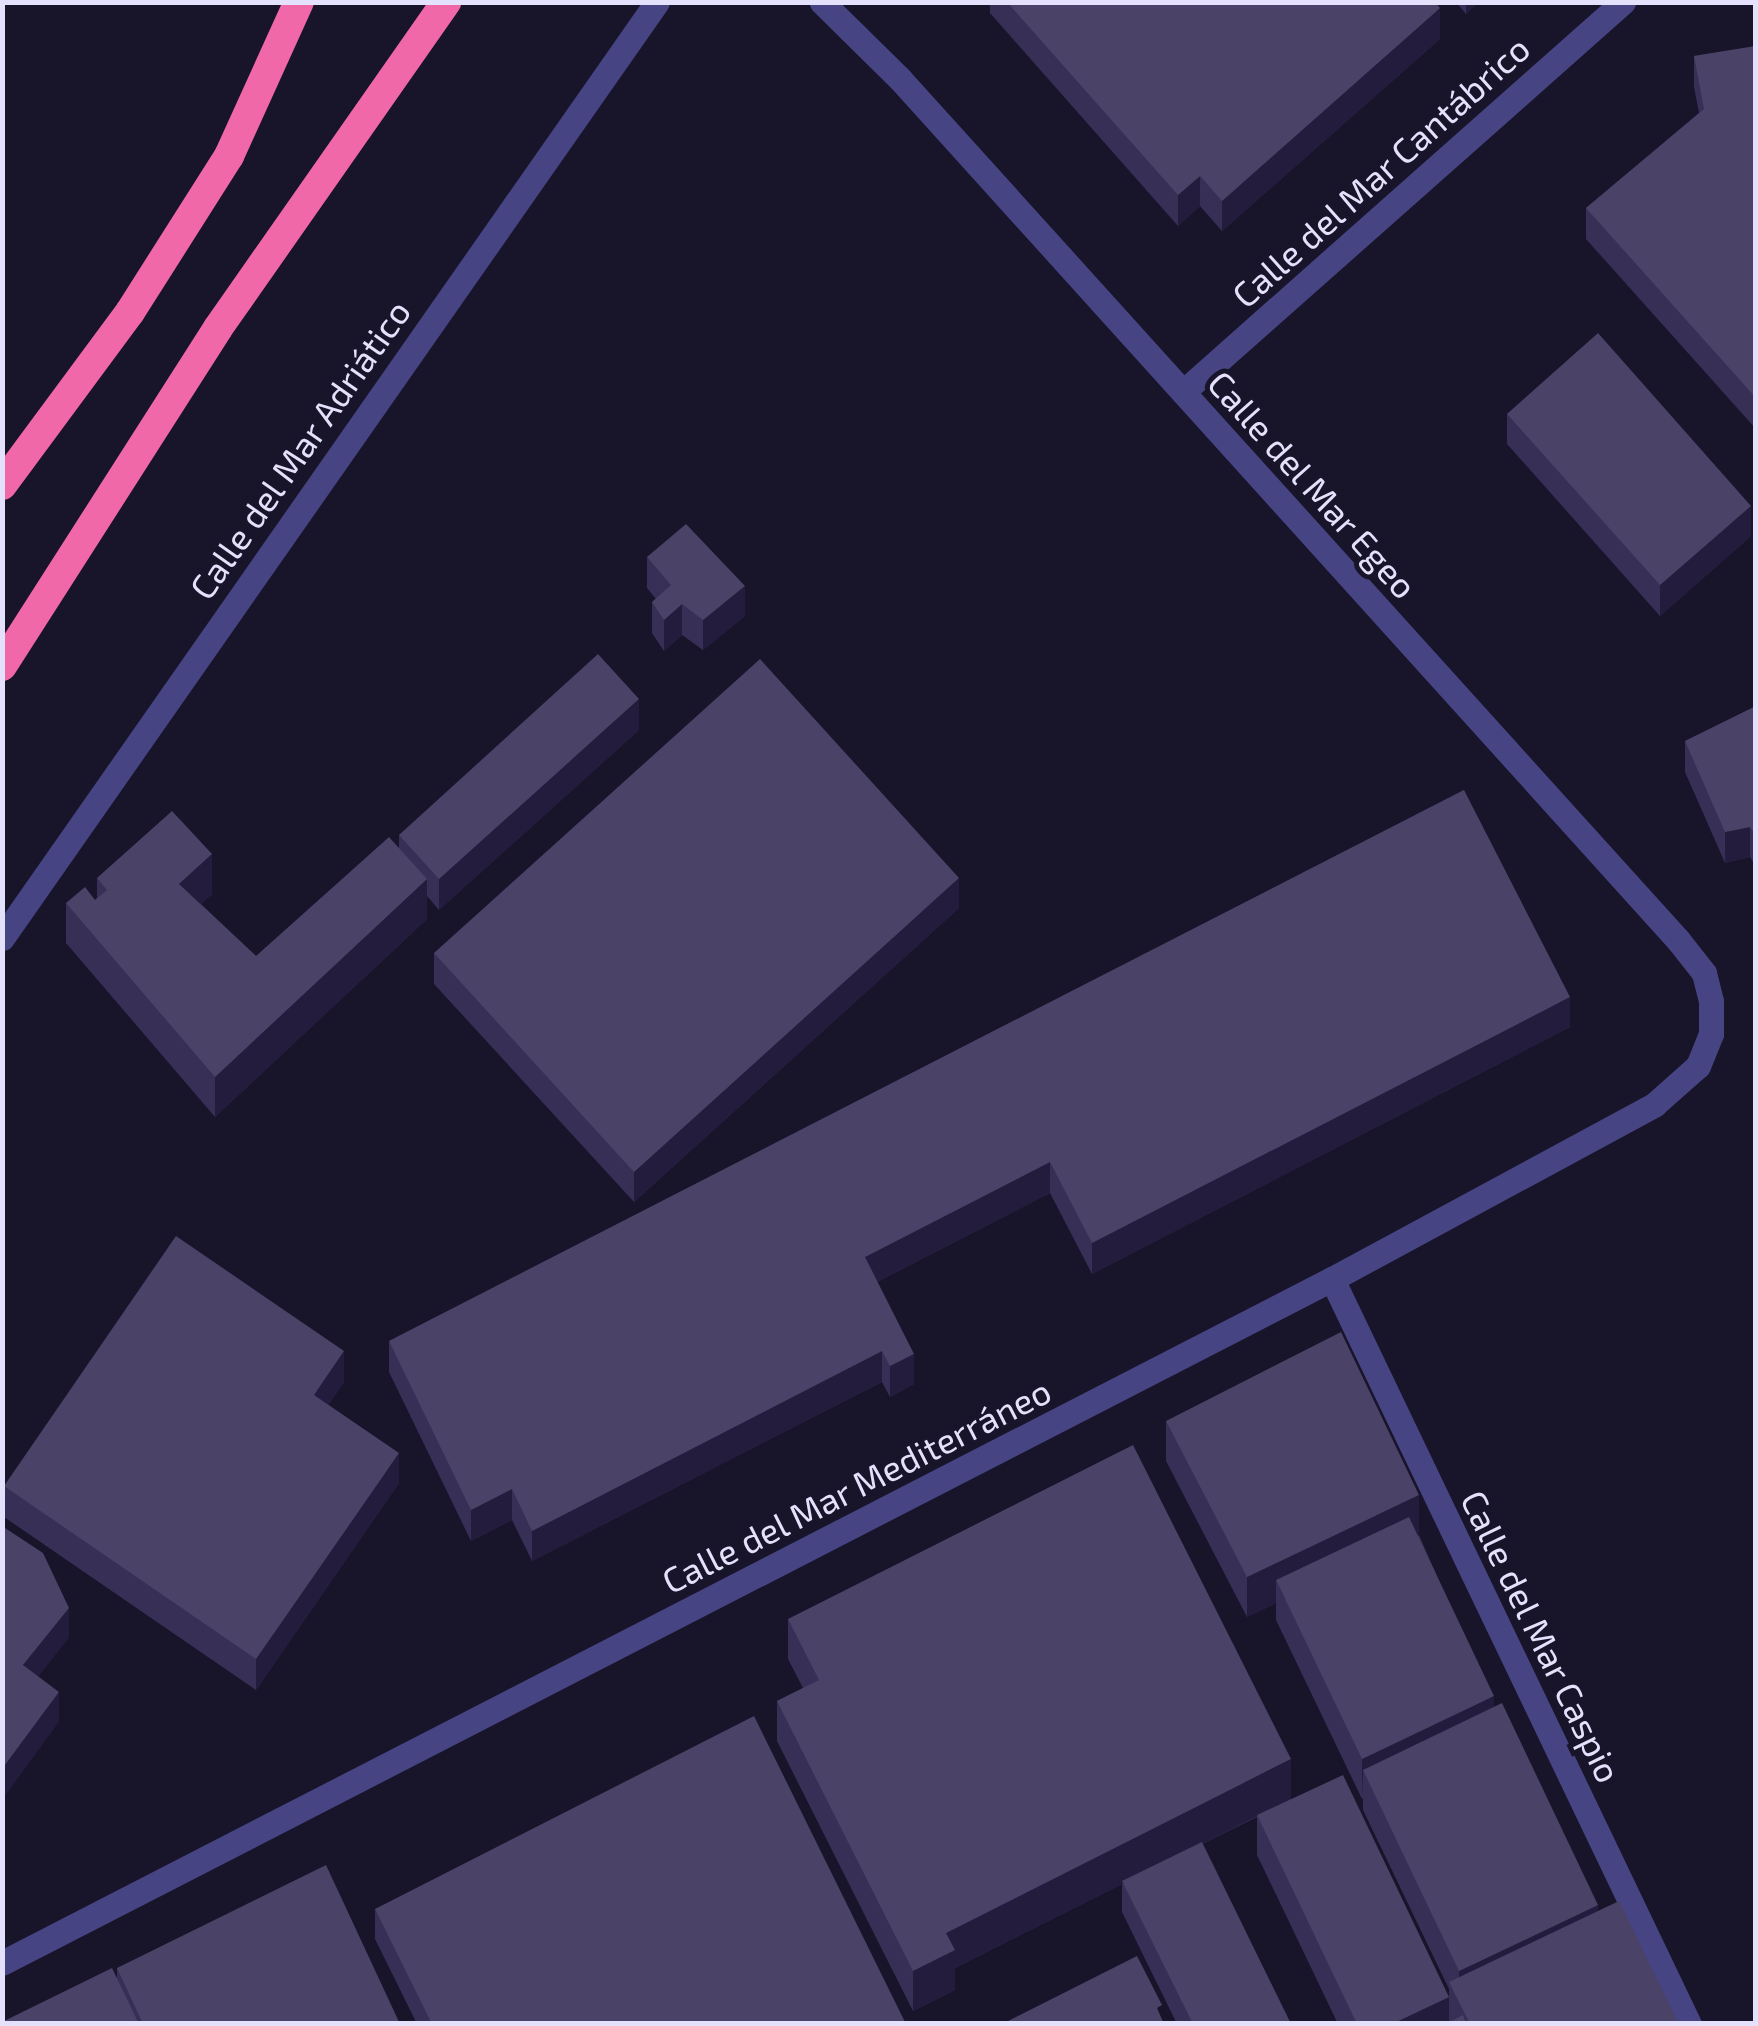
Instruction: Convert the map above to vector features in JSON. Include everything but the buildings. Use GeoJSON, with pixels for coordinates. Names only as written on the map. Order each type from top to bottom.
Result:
{"type":"FeatureCollection","features":[{"type":"Feature","properties":{"kind":"highway"},"geometry":{"type":"LineString","coordinates":[[2,485],[130,312],[229,156],[300,2]]}},
{"type":"Feature","properties":{"kind":"highway"},"geometry":{"type":"LineString","coordinates":[[2,666],[218,328],[446,2]]}},
{"type":"Feature","properties":{"kind":"street","name":"Calle del Mar Adriático"},"geometry":{"type":"LineString","coordinates":[[2,938],[657,2]]}},
{"type":"Feature","properties":{"kind":"street","name":"Calle del Mar Egeo"},"geometry":{"type":"LineString","coordinates":[[822,2],[900,78],[1678,940],[1704,973],[1711,1034]]}},
{"type":"Feature","properties":{"kind":"street","name":"Calle del Mar Cantábrico"},"geometry":{"type":"LineString","coordinates":[[1183,392],[1623,2]]}},
{"type":"Feature","properties":{"kind":"street","name":"Calle del Mar Mediterráneo"},"geometry":{"type":"LineString","coordinates":[[2,1962],[1332,1279],[1655,1104],[1698,1066],[1711,1034]]}},
{"type":"Feature","properties":{"kind":"street","name":"Calle del Mar Caspio"},"geometry":{"type":"LineString","coordinates":[[1332,1279],[1689,2024]]}}]}
